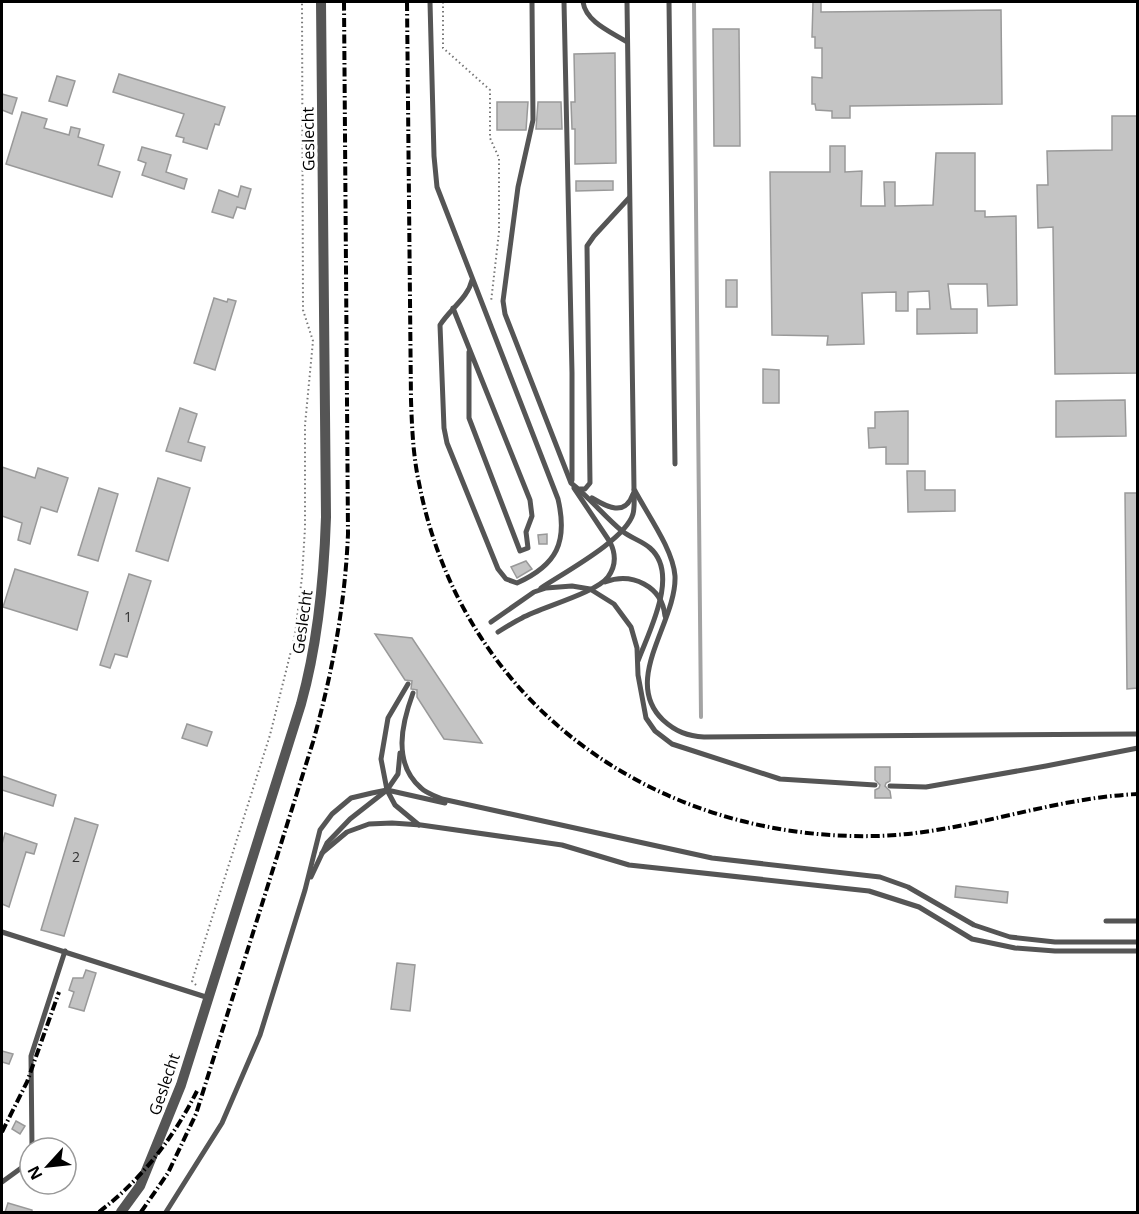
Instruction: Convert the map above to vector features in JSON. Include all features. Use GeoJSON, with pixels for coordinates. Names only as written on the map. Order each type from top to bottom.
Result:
{"type":"FeatureCollection","features":[{"type":"Feature","properties":{"kind":"street","name":"Geslecht"},"geometry":{"type":"LineString","coordinates":[[121,1212],[140,1186],[181,1085],[308,681],[322,586],[327,483],[321,2]]}},
{"type":"Feature","properties":{"kind":"lane"},"geometry":{"type":"LineString","coordinates":[[430,2],[434,156],[437,187],[558,499],[563,519],[561,540],[550,560],[534,575],[517,583],[506,579],[498,569],[447,443],[444,428],[440,325],[470,291],[472,280]]}},
{"type":"Feature","properties":{"kind":"lane"},"geometry":{"type":"LineString","coordinates":[[532,2],[533,120],[518,187],[503,302],[505,314],[571,483],[615,551],[612,570],[603,582]]}},
{"type":"Feature","properties":{"kind":"lane"},"geometry":{"type":"LineString","coordinates":[[564,2],[572,374],[571,483]]}},
{"type":"Feature","properties":{"kind":"lane"},"geometry":{"type":"LineString","coordinates":[[583,2],[586,14],[591,19],[627,42]]}},
{"type":"Feature","properties":{"kind":"lane"},"geometry":{"type":"LineString","coordinates":[[491,622],[610,542],[622,531],[633,512],[627,2]]}},
{"type":"Feature","properties":{"kind":"lane"},"geometry":{"type":"LineString","coordinates":[[669,2],[675,464]]}},
{"type":"Feature","properties":{"kind":"lane"},"geometry":{"type":"LineString","coordinates":[[578,489],[585,489],[590,483],[587,246],[629,197]]}},
{"type":"Feature","properties":{"kind":"lane"},"geometry":{"type":"LineString","coordinates":[[453,308],[530,500],[532,516],[526,532],[528,548],[520,551],[470,418],[469,352]]}},
{"type":"Feature","properties":{"kind":"lane"},"geometry":{"type":"LineString","coordinates":[[571,483],[586,495],[606,506],[616,508],[630,501],[634,489]]}},
{"type":"Feature","properties":{"kind":"lane"},"geometry":{"type":"LineString","coordinates":[[634,489],[664,543],[673,566],[675,584],[649,671],[649,693],[659,716],[680,732],[691,736],[1137,734]]}},
{"type":"Feature","properties":{"kind":"lane"},"geometry":{"type":"LineString","coordinates":[[586,495],[622,531],[651,548],[662,564],[663,579],[660,599],[638,661]]}},
{"type":"Feature","properties":{"kind":"lane"},"geometry":{"type":"LineString","coordinates":[[498,632],[523,617],[614,578],[633,578],[647,586],[660,599],[664,607],[665,620]]}},
{"type":"Feature","properties":{"kind":"lane"},"geometry":{"type":"LineString","coordinates":[[534,592],[546,588],[572,586],[590,589],[607,598],[627,618],[635,637],[641,699],[646,718],[655,731],[672,744],[780,779],[875,785]]}},
{"type":"Feature","properties":{"kind":"lane"},"geometry":{"type":"LineString","coordinates":[[408,684],[388,718],[381,759],[387,790],[395,805],[421,825]]}},
{"type":"Feature","properties":{"kind":"lane"},"geometry":{"type":"LineString","coordinates":[[305,890],[327,843],[350,819],[387,790],[398,774],[401,740],[413,693]]}},
{"type":"Feature","properties":{"kind":"lane"},"geometry":{"type":"LineString","coordinates":[[401,740],[404,766],[421,789],[442,799],[712,858],[880,877],[908,887],[974,925],[1010,937],[1047,942],[1137,942]]}},
{"type":"Feature","properties":{"kind":"lane"},"geometry":{"type":"LineString","coordinates":[[890,786],[926,787],[1137,748]]}},
{"type":"Feature","properties":{"kind":"lane"},"geometry":{"type":"LineString","coordinates":[[166,1212],[222,1123],[260,1035],[305,890],[320,830],[332,814],[351,798],[387,790],[489,813],[495,810]]}},
{"type":"Feature","properties":{"kind":"lane"},"geometry":{"type":"LineString","coordinates":[[322,854],[347,832],[369,824],[421,825],[562,845],[629,865],[869,891],[920,907],[972,939],[1015,948],[1055,951],[1137,951]]}},
{"type":"Feature","properties":{"kind":"lane"},"geometry":{"type":"LineString","coordinates":[[1106,921],[1137,921]]}},
{"type":"Feature","properties":{"kind":"lane"},"geometry":{"type":"LineString","coordinates":[[2,932],[209,998]]}},
{"type":"Feature","properties":{"kind":"lane"},"geometry":{"type":"LineString","coordinates":[[32,1136],[31,1056],[65,951]]}},
{"type":"Feature","properties":{"kind":"lane"},"geometry":{"type":"LineString","coordinates":[[2,1182],[18,1170]]}},
{"type":"Feature","properties":{"kind":"path"},"geometry":{"type":"LineString","coordinates":[[209,998],[192,981],[282,691],[295,635],[302,577],[305,528],[305,425],[313,341],[303,310],[302,2]]}},
{"type":"Feature","properties":{"kind":"path"},"geometry":{"type":"LineString","coordinates":[[443,2],[443,48],[490,90],[490,138],[499,158],[499,232],[489,321]]}},
{"type":"Feature","properties":{"kind":"building"},"geometry":{"type":"Polygon","coordinates":[[[813,2],[821,2],[821,12],[1001,10],[1002,104],[850,106],[850,118],[832,118],[832,111],[816,110],[815,104],[812,104],[812,77],[822,78],[822,48],[815,48],[815,37],[812,37],[813,2]]]}},
{"type":"Feature","properties":{"kind":"building"},"geometry":{"type":"Polygon","coordinates":[[[713,29],[739,29],[740,146],[714,146],[713,29]]]}},
{"type":"Feature","properties":{"kind":"building"},"geometry":{"type":"Polygon","coordinates":[[[615,53],[616,163],[575,164],[575,129],[572,129],[571,102],[575,102],[574,54],[615,53]]]}},
{"type":"Feature","properties":{"kind":"building"},"geometry":{"type":"Polygon","coordinates":[[[119,74],[225,107],[219,125],[215,124],[207,149],[183,142],[184,138],[176,136],[184,114],[113,92],[119,74]]]}},
{"type":"Feature","properties":{"kind":"building"},"geometry":{"type":"Polygon","coordinates":[[[57,76],[75,81],[67,106],[49,101],[57,76]]]}},
{"type":"Feature","properties":{"kind":"building"},"geometry":{"type":"Polygon","coordinates":[[[2,94],[17,98],[12,114],[2,110],[2,94]]]}},
{"type":"Feature","properties":{"kind":"building"},"geometry":{"type":"Polygon","coordinates":[[[497,102],[528,102],[526,130],[497,130],[497,102]]]}},
{"type":"Feature","properties":{"kind":"building"},"geometry":{"type":"Polygon","coordinates":[[[538,102],[561,102],[562,129],[536,129],[538,102]]]}},
{"type":"Feature","properties":{"kind":"building"},"geometry":{"type":"Polygon","coordinates":[[[22,112],[47,119],[44,128],[69,135],[71,127],[80,129],[78,137],[104,145],[98,165],[120,172],[112,197],[6,164],[22,112]]]}},
{"type":"Feature","properties":{"kind":"building"},"geometry":{"type":"Polygon","coordinates":[[[1112,116],[1137,116],[1137,373],[1055,374],[1053,227],[1038,228],[1037,185],[1048,185],[1047,151],[1112,150],[1112,116]]]}},
{"type":"Feature","properties":{"kind":"building"},"geometry":{"type":"Polygon","coordinates":[[[830,146],[845,146],[845,172],[862,171],[861,206],[885,206],[884,182],[895,182],[895,206],[933,205],[936,153],[975,153],[975,211],[985,211],[985,217],[1016,216],[1017,305],[988,306],[987,284],[948,284],[951,309],[977,309],[977,333],[917,334],[917,309],[930,309],[929,291],[908,292],[908,311],[896,311],[896,292],[862,293],[864,344],[827,345],[828,336],[772,335],[770,172],[830,172],[830,146]]]}},
{"type":"Feature","properties":{"kind":"building"},"geometry":{"type":"Polygon","coordinates":[[[142,147],[171,155],[166,172],[187,179],[184,189],[142,175],[146,163],[138,160],[142,147]]]}},
{"type":"Feature","properties":{"kind":"building"},"geometry":{"type":"Polygon","coordinates":[[[576,181],[613,181],[613,190],[576,191],[576,181]]]}},
{"type":"Feature","properties":{"kind":"building"},"geometry":{"type":"Polygon","coordinates":[[[241,186],[251,189],[245,209],[237,207],[233,218],[212,212],[219,190],[238,197],[241,186]]]}},
{"type":"Feature","properties":{"kind":"building"},"geometry":{"type":"Polygon","coordinates":[[[726,280],[737,280],[737,307],[726,307],[726,280]]]}},
{"type":"Feature","properties":{"kind":"building"},"geometry":{"type":"Polygon","coordinates":[[[214,298],[227,302],[228,299],[236,301],[215,370],[194,363],[214,298]]]}},
{"type":"Feature","properties":{"kind":"building"},"geometry":{"type":"Polygon","coordinates":[[[763,369],[779,370],[779,403],[763,403],[763,369]]]}},
{"type":"Feature","properties":{"kind":"building"},"geometry":{"type":"Polygon","coordinates":[[[1125,400],[1126,436],[1056,437],[1056,401],[1125,400]]]}},
{"type":"Feature","properties":{"kind":"building"},"geometry":{"type":"Polygon","coordinates":[[[180,408],[197,414],[188,442],[205,447],[201,461],[166,451],[180,408]]]}},
{"type":"Feature","properties":{"kind":"building"},"geometry":{"type":"Polygon","coordinates":[[[908,411],[908,464],[886,464],[886,447],[869,448],[868,428],[875,428],[875,412],[908,411]]]}},
{"type":"Feature","properties":{"kind":"building"},"geometry":{"type":"Polygon","coordinates":[[[2,467],[35,478],[38,468],[68,478],[57,512],[41,507],[30,544],[18,540],[22,523],[2,516],[2,467]]]}},
{"type":"Feature","properties":{"kind":"building"},"geometry":{"type":"Polygon","coordinates":[[[907,471],[925,471],[925,490],[955,490],[955,511],[908,512],[907,471]]]}},
{"type":"Feature","properties":{"kind":"building"},"geometry":{"type":"Polygon","coordinates":[[[158,478],[190,488],[168,561],[136,551],[158,478]]]}},
{"type":"Feature","properties":{"kind":"building"},"geometry":{"type":"Polygon","coordinates":[[[99,488],[118,494],[98,561],[78,555],[99,488]]]}},
{"type":"Feature","properties":{"kind":"building"},"geometry":{"type":"Polygon","coordinates":[[[1125,493],[1137,493],[1137,688],[1127,689],[1125,493]]]}},
{"type":"Feature","properties":{"kind":"building"},"geometry":{"type":"Polygon","coordinates":[[[547,534],[547,544],[539,544],[538,535],[547,534]]]}},
{"type":"Feature","properties":{"kind":"building"},"geometry":{"type":"Polygon","coordinates":[[[526,561],[532,569],[517,578],[511,567],[526,561]]]}},
{"type":"Feature","properties":{"kind":"building"},"geometry":{"type":"Polygon","coordinates":[[[15,569],[88,592],[77,630],[3,607],[15,569]]]}},
{"type":"Feature","properties":{"kind":"building"},"geometry":{"type":"Polygon","coordinates":[[[129,574],[151,581],[127,657],[115,654],[110,668],[100,665],[129,574]]]}},
{"type":"Feature","properties":{"kind":"building"},"geometry":{"type":"Polygon","coordinates":[[[375,634],[412,638],[482,743],[444,739],[417,697],[417,690],[411,689],[412,681],[405,680],[375,634]]]}},
{"type":"Feature","properties":{"kind":"building"},"geometry":{"type":"Polygon","coordinates":[[[187,724],[212,732],[207,746],[182,738],[187,724]]]}},
{"type":"Feature","properties":{"kind":"building"},"geometry":{"type":"Polygon","coordinates":[[[875,767],[890,767],[890,781],[885,786],[890,791],[891,798],[875,798],[875,790],[880,785],[875,780],[875,767]]]}},
{"type":"Feature","properties":{"kind":"building"},"geometry":{"type":"Polygon","coordinates":[[[2,776],[56,795],[53,806],[2,790],[2,776]]]}},
{"type":"Feature","properties":{"kind":"building"},"geometry":{"type":"Polygon","coordinates":[[[75,818],[98,825],[64,936],[41,930],[75,818]]]}},
{"type":"Feature","properties":{"kind":"building"},"geometry":{"type":"Polygon","coordinates":[[[5,833],[37,844],[34,854],[26,852],[9,907],[2,904],[2,844],[5,833]]]}},
{"type":"Feature","properties":{"kind":"building"},"geometry":{"type":"Polygon","coordinates":[[[956,886],[1008,892],[1007,903],[955,897],[956,886]]]}},
{"type":"Feature","properties":{"kind":"building"},"geometry":{"type":"Polygon","coordinates":[[[397,963],[415,965],[410,1011],[391,1009],[397,963]]]}},
{"type":"Feature","properties":{"kind":"building"},"geometry":{"type":"Polygon","coordinates":[[[86,970],[96,973],[84,1011],[69,1007],[74,992],[69,990],[73,978],[83,978],[86,970]]]}},
{"type":"Feature","properties":{"kind":"building"},"geometry":{"type":"Polygon","coordinates":[[[2,1051],[13,1054],[9,1064],[2,1062],[2,1051]]]}},
{"type":"Feature","properties":{"kind":"building"},"geometry":{"type":"Polygon","coordinates":[[[16,1121],[25,1126],[20,1134],[12,1129],[16,1121]]]}},
{"type":"Feature","properties":{"kind":"building"},"geometry":{"type":"Polygon","coordinates":[[[8,1203],[32,1210],[32,1212],[5,1212],[8,1203]]]}},
{"type":"Feature","properties":{"kind":"waterway"},"geometry":{"type":"LineString","coordinates":[[694,2],[701,717]]}},
{"type":"Feature","properties":{"kind":"railway"},"geometry":{"type":"LineString","coordinates":[[141,1212],[168,1173],[196,1114],[313,742],[336,640],[344,587],[348,534],[344,2]]}},
{"type":"Feature","properties":{"kind":"railway"},"geometry":{"type":"LineString","coordinates":[[407,2],[411,400],[417,473],[442,562],[477,632],[524,693],[581,744],[646,785],[717,814],[795,831],[876,836],[909,834],[1072,802],[1138,794]]}},
{"type":"Feature","properties":{"kind":"railway"},"geometry":{"type":"LineString","coordinates":[[2,1132],[27,1082],[59,992]]}},
{"type":"Feature","properties":{"kind":"railway"},"geometry":{"type":"LineString","coordinates":[[99,1212],[129,1186],[155,1158],[188,1109],[197,1091]]}}]}
